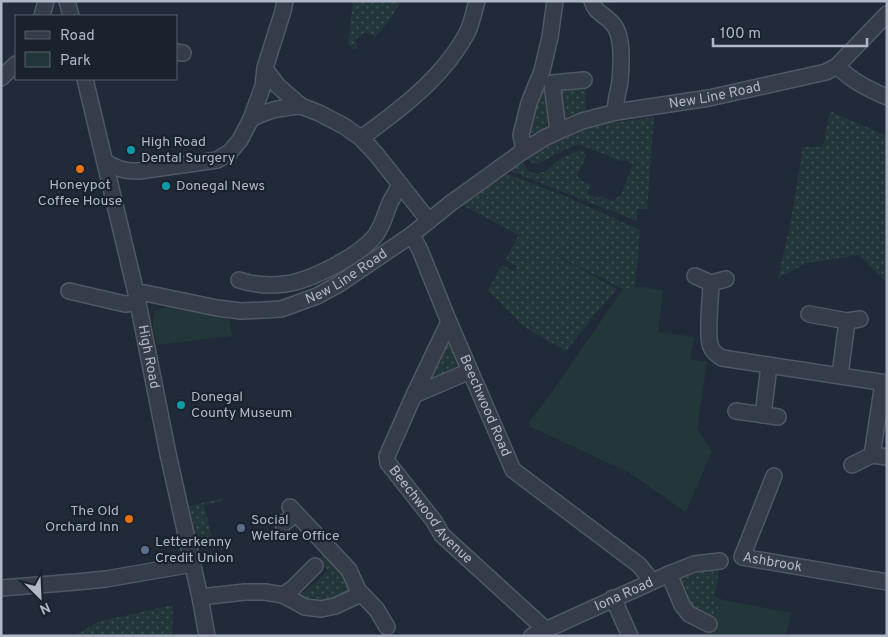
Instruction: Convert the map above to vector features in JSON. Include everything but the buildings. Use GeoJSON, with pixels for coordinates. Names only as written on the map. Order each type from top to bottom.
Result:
{"type":"FeatureCollection","features":[{"type":"Feature","properties":{"kind":"street"},"geometry":{"type":"LineString","coordinates":[[42,15],[46,1]]}},
{"type":"Feature","properties":{"kind":"street"},"geometry":{"type":"LineString","coordinates":[[67,1],[71,15]]}},
{"type":"Feature","properties":{"kind":"street"},"geometry":{"type":"LineString","coordinates":[[105,162],[126,171],[139,171],[217,160],[230,152],[240,140],[251,118],[263,86],[265,69],[285,1]]}},
{"type":"Feature","properties":{"kind":"street"},"geometry":{"type":"LineString","coordinates":[[361,138],[384,122],[432,81],[454,54],[468,30],[477,1]]}},
{"type":"Feature","properties":{"kind":"street"},"geometry":{"type":"LineString","coordinates":[[524,150],[521,134],[529,103],[542,71],[550,37],[555,1]]}},
{"type":"Feature","properties":{"kind":"street"},"geometry":{"type":"LineString","coordinates":[[592,1],[593,7],[612,22],[619,36],[621,68],[615,107],[616,112]]}},
{"type":"Feature","properties":{"kind":"street","name":"New Line Road"},"geometry":{"type":"LineString","coordinates":[[69,291],[125,304],[145,293],[241,311],[281,308],[317,296],[339,284],[410,236],[524,150],[558,132],[582,121],[616,112],[709,98],[826,72],[837,66],[885,19]]}},
{"type":"Feature","properties":{"kind":"street"},"geometry":{"type":"LineString","coordinates":[[1,78],[15,65]]}},
{"type":"Feature","properties":{"kind":"street"},"geometry":{"type":"LineString","coordinates":[[837,66],[854,80],[887,97]]}},
{"type":"Feature","properties":{"kind":"street"},"geometry":{"type":"LineString","coordinates":[[265,69],[278,86],[301,106],[344,126],[361,138],[429,220]]}},
{"type":"Feature","properties":{"kind":"street","name":"High Road"},"geometry":{"type":"LineString","coordinates":[[85,80],[137,298],[207,636]]}},
{"type":"Feature","properties":{"kind":"street"},"geometry":{"type":"LineString","coordinates":[[558,132],[552,83],[584,80]]}},
{"type":"Feature","properties":{"kind":"street"},"geometry":{"type":"LineString","coordinates":[[251,118],[265,111],[277,108],[301,106]]}},
{"type":"Feature","properties":{"kind":"street"},"geometry":{"type":"LineString","coordinates":[[114,198],[123,184],[139,171]]}},
{"type":"Feature","properties":{"kind":"street"},"geometry":{"type":"LineString","coordinates":[[239,280],[264,285],[295,282],[350,257],[375,236],[381,227],[400,184]]}},
{"type":"Feature","properties":{"kind":"street","name":"Beechwood Road"},"geometry":{"type":"LineString","coordinates":[[410,236],[420,250],[449,322],[514,470],[639,565],[652,581]]}},
{"type":"Feature","properties":{"kind":"street"},"geometry":{"type":"LineString","coordinates":[[695,276],[719,281],[709,337],[710,346],[722,358],[885,383],[879,456],[852,465]]}},
{"type":"Feature","properties":{"kind":"street"},"geometry":{"type":"LineString","coordinates":[[809,314],[854,320],[840,376]]}},
{"type":"Feature","properties":{"kind":"street","name":"Beechwood Avenue"},"geometry":{"type":"LineString","coordinates":[[449,322],[387,456],[388,463],[434,521],[442,535],[538,632]]}},
{"type":"Feature","properties":{"kind":"street"},"geometry":{"type":"LineString","coordinates":[[762,415],[769,366]]}},
{"type":"Feature","properties":{"kind":"street"},"geometry":{"type":"LineString","coordinates":[[414,395],[470,371]]}},
{"type":"Feature","properties":{"kind":"street"},"geometry":{"type":"LineString","coordinates":[[736,411],[778,417]]}},
{"type":"Feature","properties":{"kind":"street","name":"Ashbrook"},"geometry":{"type":"LineString","coordinates":[[774,476],[742,557],[887,582]]}},
{"type":"Feature","properties":{"kind":"street"},"geometry":{"type":"LineString","coordinates":[[283,524],[292,510],[349,570],[361,594],[377,610],[387,630]]}},
{"type":"Feature","properties":{"kind":"street","name":"Iona Road"},"geometry":{"type":"LineString","coordinates":[[538,632],[694,564],[720,561]]}},
{"type":"Feature","properties":{"kind":"street"},"geometry":{"type":"LineString","coordinates":[[1,588],[106,579],[193,564]]}},
{"type":"Feature","properties":{"kind":"street"},"geometry":{"type":"LineString","coordinates":[[283,595],[316,566]]}},
{"type":"Feature","properties":{"kind":"street"},"geometry":{"type":"LineString","coordinates":[[669,574],[682,605],[690,614],[708,624]]}},
{"type":"Feature","properties":{"kind":"street"},"geometry":{"type":"LineString","coordinates":[[200,597],[245,592],[265,592],[283,595],[305,607],[321,609],[335,606],[361,594]]}},
{"type":"Feature","properties":{"kind":"street"},"geometry":{"type":"LineString","coordinates":[[613,598],[630,636]]}},
{"type":"Feature","properties":{"kind":"green space"},"geometry":{"type":"Polygon","coordinates":[[[353,1],[401,1],[383,29],[375,37],[365,32],[356,39],[357,49],[353,49],[348,44],[353,1]]]}},
{"type":"Feature","properties":{"kind":"green space"},"geometry":{"type":"Polygon","coordinates":[[[586,85],[586,111],[559,120],[555,91],[586,85]]]}},
{"type":"Feature","properties":{"kind":"green space"},"geometry":{"type":"Polygon","coordinates":[[[549,91],[552,124],[531,133],[528,130],[538,92],[549,91]]]}},
{"type":"Feature","properties":{"kind":"green space"},"geometry":{"type":"Polygon","coordinates":[[[830,111],[887,136],[887,283],[859,255],[807,263],[778,278],[791,220],[803,147],[823,147],[830,111]]]}},
{"type":"Feature","properties":{"kind":"green space"},"geometry":{"type":"Polygon","coordinates":[[[654,117],[647,209],[637,209],[637,221],[510,171],[523,163],[528,171],[542,172],[565,156],[582,151],[586,155],[578,176],[584,182],[591,185],[587,194],[613,201],[621,195],[633,164],[626,160],[621,161],[579,144],[538,164],[530,162],[528,158],[585,129],[616,122],[654,117]]]}},
{"type":"Feature","properties":{"kind":"green space"},"geometry":{"type":"Polygon","coordinates":[[[504,173],[567,197],[640,230],[635,289],[623,289],[544,249],[617,289],[566,351],[523,326],[488,290],[502,265],[515,271],[517,266],[505,260],[519,235],[462,205],[504,173]]]}},
{"type":"Feature","properties":{"kind":"green space"},"geometry":{"type":"Polygon","coordinates":[[[643,287],[663,290],[658,332],[694,337],[690,359],[707,362],[697,429],[712,451],[686,512],[628,472],[529,426],[530,421],[623,289],[643,287]]]}},
{"type":"Feature","properties":{"kind":"green space"},"geometry":{"type":"Polygon","coordinates":[[[172,307],[229,319],[232,336],[157,345],[153,323],[155,311],[172,307]]]}},
{"type":"Feature","properties":{"kind":"green space"},"geometry":{"type":"Polygon","coordinates":[[[449,338],[460,366],[431,380],[429,377],[449,338]]]}},
{"type":"Feature","properties":{"kind":"green space"},"geometry":{"type":"Polygon","coordinates":[[[222,498],[223,501],[204,505],[213,542],[197,541],[189,506],[222,498]]]}},
{"type":"Feature","properties":{"kind":"green space"},"geometry":{"type":"Polygon","coordinates":[[[326,552],[344,571],[352,590],[334,601],[315,603],[294,595],[299,592],[302,594],[328,571],[318,559],[326,552]]]}},
{"type":"Feature","properties":{"kind":"green space"},"geometry":{"type":"Polygon","coordinates":[[[706,567],[719,567],[715,597],[723,600],[711,620],[691,606],[675,578],[706,567]]]}},
{"type":"Feature","properties":{"kind":"green space"},"geometry":{"type":"Polygon","coordinates":[[[723,600],[791,613],[786,636],[702,636],[723,600]]]}},
{"type":"Feature","properties":{"kind":"green space"},"geometry":{"type":"Polygon","coordinates":[[[173,605],[172,636],[75,636],[97,622],[173,605]]]}},
{"type":"Feature","properties":{"kind":"place","name":"High Road Dental Surgery"},"geometry":{"type":"Point","coordinates":[131,150]}},
{"type":"Feature","properties":{"kind":"place","name":"Honeypot Coffee House"},"geometry":{"type":"Point","coordinates":[80,169]}},
{"type":"Feature","properties":{"kind":"place","name":"Donegal News"},"geometry":{"type":"Point","coordinates":[166,186]}},
{"type":"Feature","properties":{"kind":"place","name":"Donegal County Museum"},"geometry":{"type":"Point","coordinates":[181,405]}},
{"type":"Feature","properties":{"kind":"place","name":"The Old Orchard Inn"},"geometry":{"type":"Point","coordinates":[129,519]}},
{"type":"Feature","properties":{"kind":"place","name":"Social Welfare Office"},"geometry":{"type":"Point","coordinates":[241,528]}},
{"type":"Feature","properties":{"kind":"place","name":"Letterkenny Credit Union"},"geometry":{"type":"Point","coordinates":[145,550]}}]}
